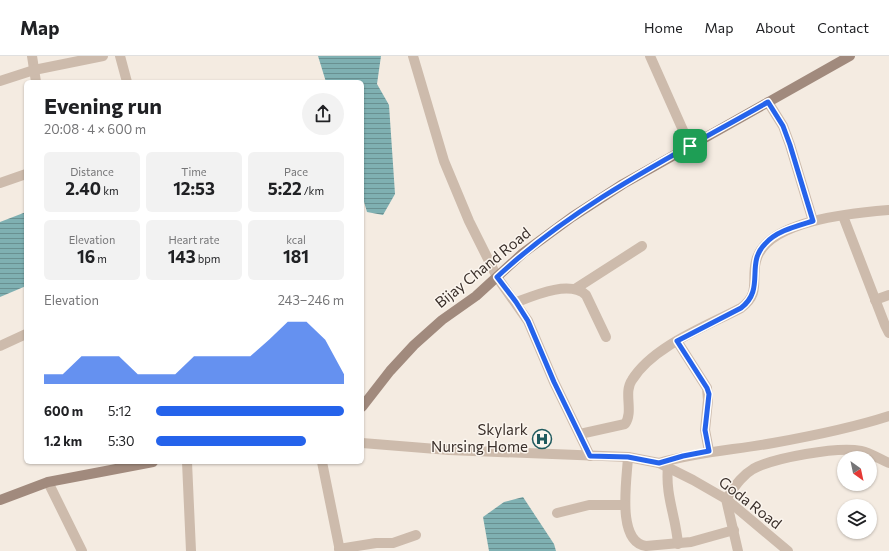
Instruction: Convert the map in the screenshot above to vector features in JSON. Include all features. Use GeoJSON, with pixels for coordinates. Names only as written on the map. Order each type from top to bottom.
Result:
{"type":"FeatureCollection","features":[{"type":"Feature","properties":{"kind":"main road","name":"Bijay Chand Road"},"geometry":{"type":"LineString","coordinates":[[364,404],[390,371],[414,345],[497,277],[523,253],[572,217],[623,184],[850,56]]}},
{"type":"Feature","properties":{"kind":"main road"},"geometry":{"type":"LineString","coordinates":[[0,500],[48,482],[142,464]]}},
{"type":"Feature","properties":{"kind":"street"},"geometry":{"type":"LineString","coordinates":[[32,56],[36,80]]}},
{"type":"Feature","properties":{"kind":"street"},"geometry":{"type":"LineString","coordinates":[[0,80],[34,70],[102,56]]}},
{"type":"Feature","properties":{"kind":"street"},"geometry":{"type":"LineString","coordinates":[[120,56],[126,80]]}},
{"type":"Feature","properties":{"kind":"street"},"geometry":{"type":"LineString","coordinates":[[413,56],[444,161],[469,221],[497,277],[528,321],[554,382],[590,456]]}},
{"type":"Feature","properties":{"kind":"street"},"geometry":{"type":"LineString","coordinates":[[650,56],[690,146]]}},
{"type":"Feature","properties":{"kind":"street"},"geometry":{"type":"LineString","coordinates":[[768,102],[783,126],[813,221]]}},
{"type":"Feature","properties":{"kind":"street"},"geometry":{"type":"LineString","coordinates":[[0,183],[24,175]]}},
{"type":"Feature","properties":{"kind":"street"},"geometry":{"type":"LineString","coordinates":[[580,434],[625,424],[629,414],[628,386],[641,368],[677,341],[741,308],[749,302],[753,296],[755,263],[758,253],[765,243],[777,235],[813,221],[889,210]]}},
{"type":"Feature","properties":{"kind":"street"},"geometry":{"type":"LineString","coordinates":[[843,216],[889,333]]}},
{"type":"Feature","properties":{"kind":"street"},"geometry":{"type":"LineString","coordinates":[[575,289],[642,246]]}},
{"type":"Feature","properties":{"kind":"street"},"geometry":{"type":"LineString","coordinates":[[516,302],[546,291],[581,290],[586,295],[606,337]]}},
{"type":"Feature","properties":{"kind":"street"},"geometry":{"type":"LineString","coordinates":[[875,300],[889,295]]}},
{"type":"Feature","properties":{"kind":"street"},"geometry":{"type":"LineString","coordinates":[[0,346],[24,335]]}},
{"type":"Feature","properties":{"kind":"street"},"geometry":{"type":"LineString","coordinates":[[677,341],[707,388],[709,394],[705,430],[709,451]]}},
{"type":"Feature","properties":{"kind":"street"},"geometry":{"type":"LineString","coordinates":[[678,544],[663,465],[683,456],[772,443],[830,432],[889,416]]}},
{"type":"Feature","properties":{"kind":"street","name":"Goda Road"},"geometry":{"type":"LineString","coordinates":[[364,443],[449,450],[628,457],[663,465],[726,499],[788,551]]}},
{"type":"Feature","properties":{"kind":"street"},"geometry":{"type":"LineString","coordinates":[[738,551],[726,499],[740,479],[752,470],[770,462],[843,450],[861,451],[889,463]]}},
{"type":"Feature","properties":{"kind":"street"},"geometry":{"type":"LineString","coordinates":[[628,457],[625,505],[627,522],[630,536],[639,545],[678,544],[734,530]]}},
{"type":"Feature","properties":{"kind":"street"},"geometry":{"type":"LineString","coordinates":[[187,464],[191,551]]}},
{"type":"Feature","properties":{"kind":"street"},"geometry":{"type":"LineString","coordinates":[[322,464],[339,550],[376,543],[392,543],[416,535]]}},
{"type":"Feature","properties":{"kind":"street"},"geometry":{"type":"LineString","coordinates":[[48,482],[82,551]]}},
{"type":"Feature","properties":{"kind":"street"},"geometry":{"type":"LineString","coordinates":[[557,513],[589,505],[625,505]]}},
{"type":"Feature","properties":{"kind":"water"},"geometry":{"type":"Polygon","coordinates":[[[318,56],[381,56],[377,84],[389,105],[395,194],[383,215],[367,212],[364,202],[364,80],[325,80],[318,56]]]}},
{"type":"Feature","properties":{"kind":"water"},"geometry":{"type":"Polygon","coordinates":[[[24,213],[24,287],[0,297],[0,222],[24,213]]]}},
{"type":"Feature","properties":{"kind":"water"},"geometry":{"type":"Polygon","coordinates":[[[523,497],[554,544],[556,551],[489,551],[483,517],[504,502],[523,497]]]}},
{"type":"Feature","properties":{"kind":"place","name":"Skylark Nursing Home"},"geometry":{"type":"Point","coordinates":[542,439]}},
{"type":"Feature","properties":{"kind":"route"},"geometry":{"type":"LineString","coordinates":[[768,102],[783,126],[813,221],[792,228],[765,243],[758,253],[755,263],[753,296],[749,302],[741,308],[677,341],[704,382],[709,394],[705,419],[705,430],[709,451],[683,456],[659,463],[628,457],[590,456],[554,382],[528,321],[497,277],[523,253],[572,217],[623,184],[690,146],[768,102]]}}]}
